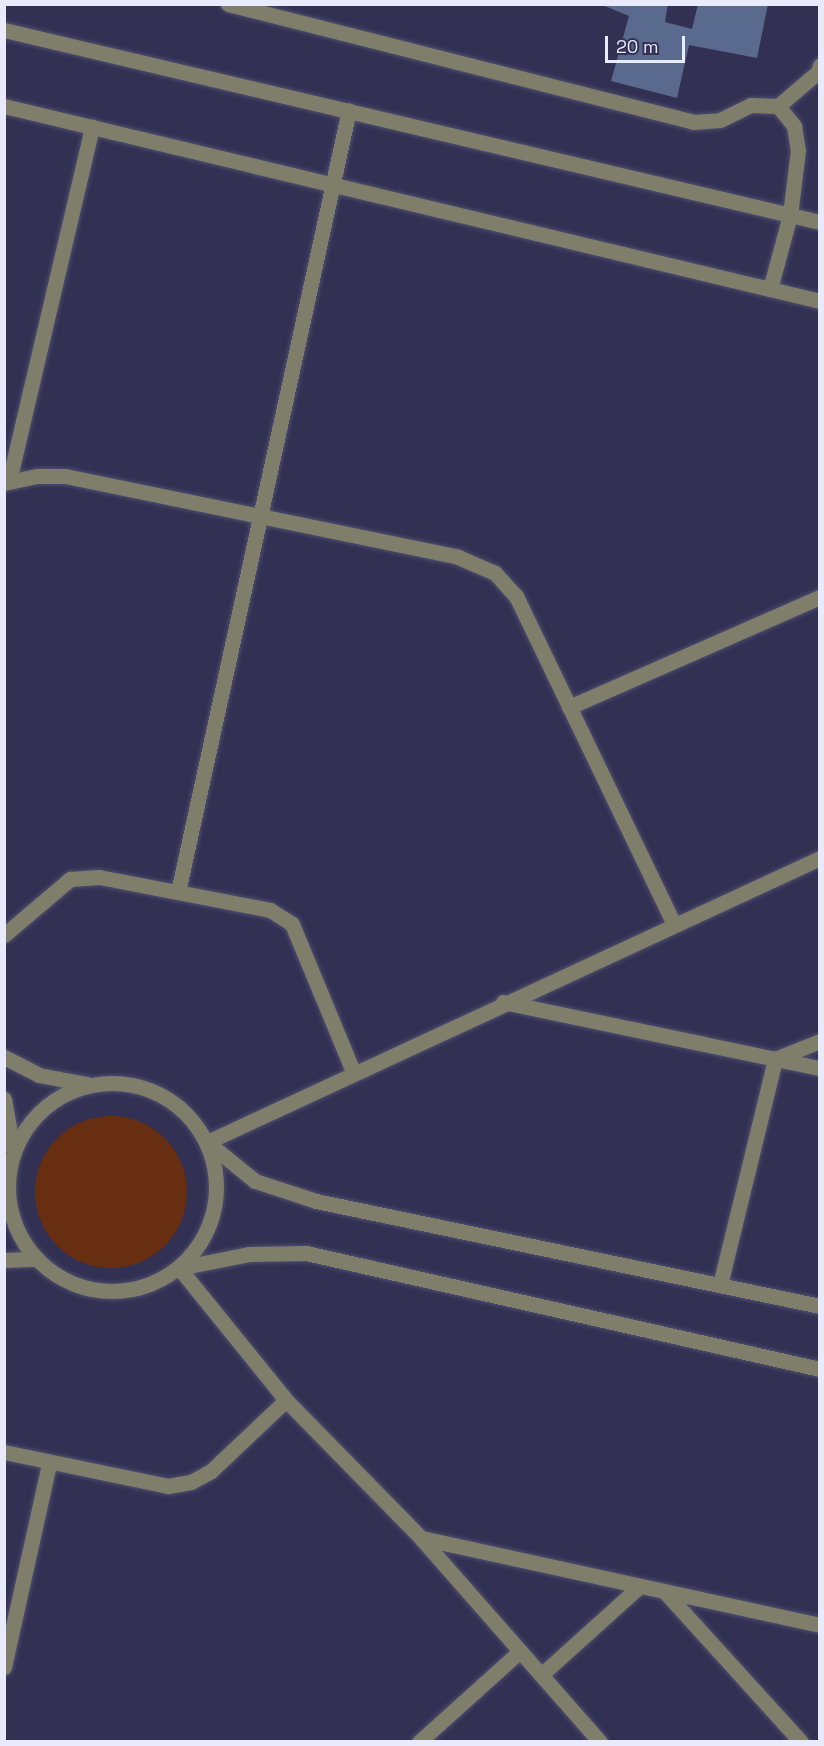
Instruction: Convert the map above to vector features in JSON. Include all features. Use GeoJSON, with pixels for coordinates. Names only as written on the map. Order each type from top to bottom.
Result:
{"type":"FeatureCollection","features":[{"type":"Feature","properties":{"kind":"street"},"geometry":{"type":"LineString","coordinates":[[228,4],[693,122],[720,120],[751,105],[778,106],[818,72],[819,65]]}},
{"type":"Feature","properties":{"kind":"street"},"geometry":{"type":"LineString","coordinates":[[4,30],[819,222]]}},
{"type":"Feature","properties":{"kind":"street"},"geometry":{"type":"LineString","coordinates":[[4,106],[819,301]]}},
{"type":"Feature","properties":{"kind":"street"},"geometry":{"type":"LineString","coordinates":[[770,289],[790,215],[798,150],[794,126],[778,106]]}},
{"type":"Feature","properties":{"kind":"street"},"geometry":{"type":"LineString","coordinates":[[177,892],[349,110]]}},
{"type":"Feature","properties":{"kind":"street"},"geometry":{"type":"LineString","coordinates":[[92,127],[7,482],[65,476],[458,557],[495,573],[516,596],[674,924]]}},
{"type":"Feature","properties":{"kind":"street"},"geometry":{"type":"LineString","coordinates":[[569,706],[819,597]]}},
{"type":"Feature","properties":{"kind":"street"},"geometry":{"type":"LineString","coordinates":[[207,1142],[353,1071],[819,858]]}},
{"type":"Feature","properties":{"kind":"street"},"geometry":{"type":"LineString","coordinates":[[4,935],[70,879],[99,877],[270,910],[292,924],[353,1071]]}},
{"type":"Feature","properties":{"kind":"street"},"geometry":{"type":"LineString","coordinates":[[503,1002],[819,1068]]}},
{"type":"Feature","properties":{"kind":"street"},"geometry":{"type":"LineString","coordinates":[[776,1059],[819,1041]]}},
{"type":"Feature","properties":{"kind":"street"},"geometry":{"type":"LineString","coordinates":[[4,1057],[39,1075],[90,1084],[124,1083],[158,1093],[187,1113],[207,1142],[255,1181],[316,1201],[819,1306]]}},
{"type":"Feature","properties":{"kind":"street"},"geometry":{"type":"LineString","coordinates":[[720,1285],[776,1059]]}},
{"type":"Feature","properties":{"kind":"street"},"geometry":{"type":"LineString","coordinates":[[13,1149],[31,1119],[57,1097],[90,1084]]}},
{"type":"Feature","properties":{"kind":"street"},"geometry":{"type":"LineString","coordinates":[[4,1100],[13,1149],[6,1194],[10,1216],[25,1247],[36,1259],[49,1272],[80,1287],[114,1292],[148,1286],[179,1268],[202,1242],[215,1210],[217,1175],[207,1142]]}},
{"type":"Feature","properties":{"kind":"street"},"geometry":{"type":"LineString","coordinates":[[179,1268],[249,1254],[306,1252],[819,1369]]}},
{"type":"Feature","properties":{"kind":"street"},"geometry":{"type":"LineString","coordinates":[[4,1260],[36,1259]]}},
{"type":"Feature","properties":{"kind":"street"},"geometry":{"type":"LineString","coordinates":[[179,1268],[286,1400],[421,1538],[600,1742]]}},
{"type":"Feature","properties":{"kind":"street"},"geometry":{"type":"LineString","coordinates":[[4,1452],[49,1464],[168,1486],[191,1482],[211,1471],[286,1400]]}},
{"type":"Feature","properties":{"kind":"street"},"geometry":{"type":"LineString","coordinates":[[4,1667],[49,1464]]}},
{"type":"Feature","properties":{"kind":"street"},"geometry":{"type":"LineString","coordinates":[[421,1538],[819,1625]]}},
{"type":"Feature","properties":{"kind":"street"},"geometry":{"type":"LineString","coordinates":[[541,1675],[640,1586]]}},
{"type":"Feature","properties":{"kind":"street"},"geometry":{"type":"LineString","coordinates":[[665,1592],[801,1742]]}},
{"type":"Feature","properties":{"kind":"street"},"geometry":{"type":"LineString","coordinates":[[419,1742],[520,1651]]}},
{"type":"Feature","properties":{"kind":"shaded area"},"geometry":{"type":"Polygon","coordinates":[[[111,1116],[140,1121],[165,1138],[182,1163],[187,1192],[182,1221],[165,1246],[140,1263],[111,1268],[82,1263],[57,1246],[40,1221],[35,1192],[40,1163],[57,1138],[82,1121],[111,1116]]]}},
{"type":"Feature","properties":{"kind":"building"},"geometry":{"type":"Polygon","coordinates":[[[600,4],[668,4],[665,22],[692,29],[698,4],[768,4],[757,58],[689,45],[677,98],[611,81],[629,16],[600,4]]]}}]}
